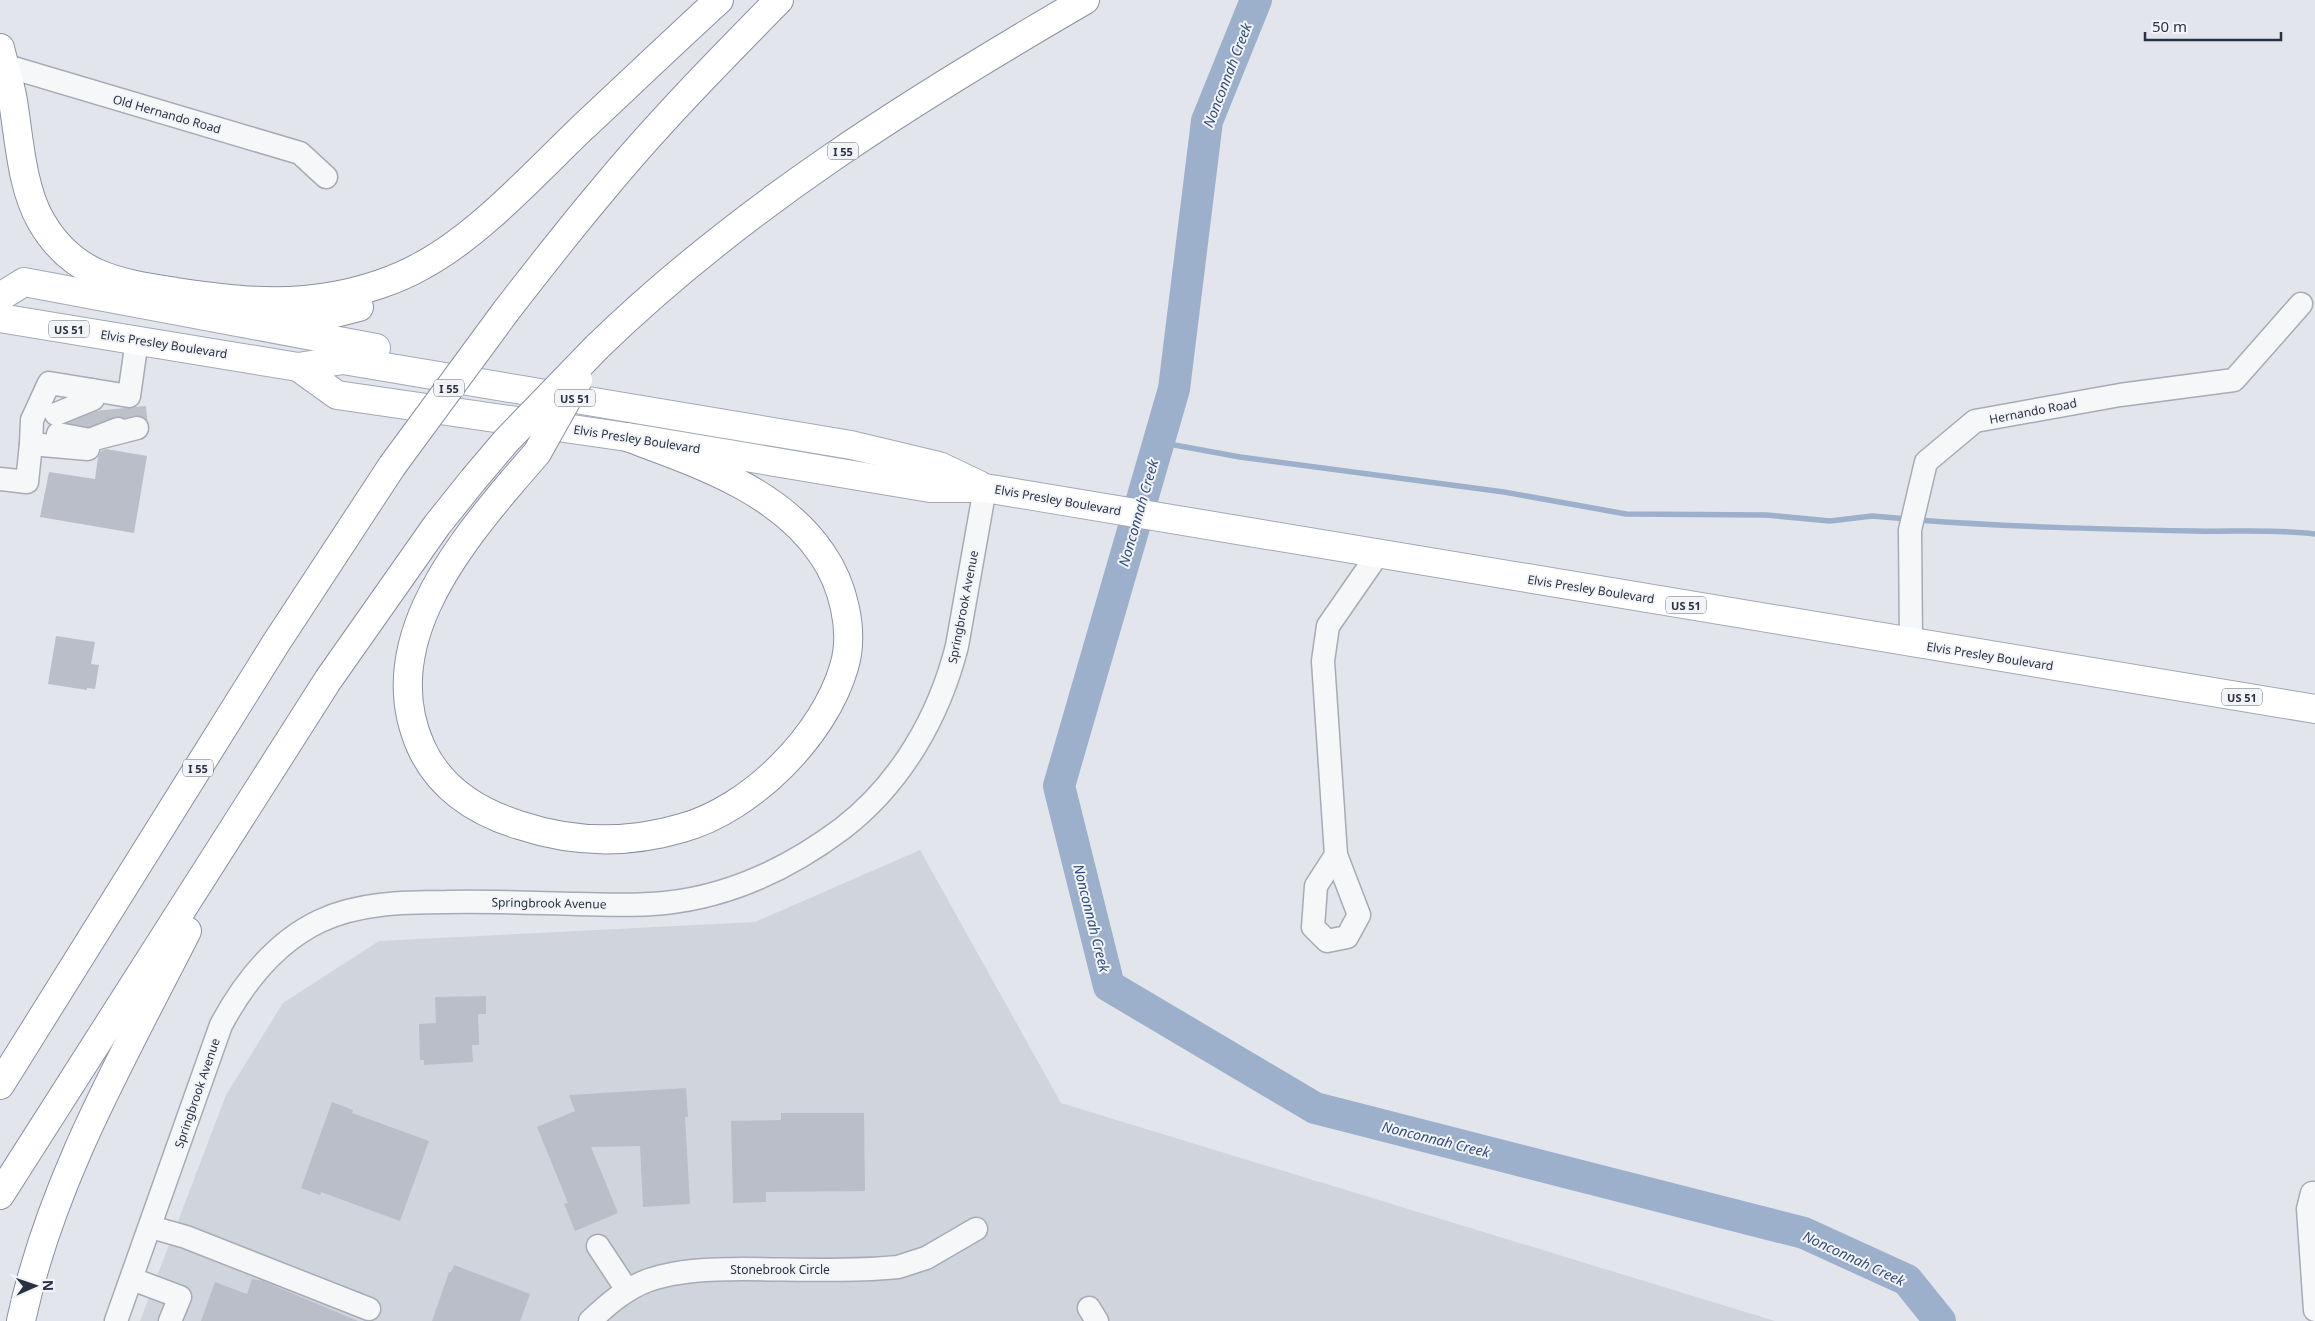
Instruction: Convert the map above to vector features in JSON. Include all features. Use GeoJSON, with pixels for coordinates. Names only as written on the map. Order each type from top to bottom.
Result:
{"type":"FeatureCollection","features":[{"type":"Feature","properties":{"kind":"main road"},"geometry":{"type":"LineString","coordinates":[[1,59],[28,185],[39,218],[48,232],[70,257],[102,276],[131,284],[235,301],[269,303],[302,301],[337,296],[378,283],[420,267],[439,256],[482,221],[719,0]]}},
{"type":"Feature","properties":{"kind":"main road","name":"I 55"},"geometry":{"type":"LineString","coordinates":[[4,1079],[276,643],[392,466],[506,311],[601,191],[640,146],[779,0]]}},
{"type":"Feature","properties":{"kind":"main road","name":"I 55"},"geometry":{"type":"LineString","coordinates":[[0,1195],[328,680],[437,525],[506,441],[597,347],[668,281],[779,195],[961,74],[1085,0]]}},
{"type":"Feature","properties":{"kind":"main road"},"geometry":{"type":"LineString","coordinates":[[246,323],[300,322],[350,310],[391,292],[420,267]]}},
{"type":"Feature","properties":{"kind":"main road"},"geometry":{"type":"LineString","coordinates":[[0,297],[24,282],[426,357],[501,386]]}},
{"type":"Feature","properties":{"kind":"main road","name":"Elvis Presley Boulevard"},"geometry":{"type":"LineString","coordinates":[[0,318],[298,366],[343,360],[852,445],[939,466],[985,488]]}},
{"type":"Feature","properties":{"kind":"main road"},"geometry":{"type":"LineString","coordinates":[[597,347],[537,452],[458,549],[432,592],[415,634],[408,671],[408,700],[414,731],[422,751],[434,772],[455,794],[477,809],[544,834],[581,840],[615,840],[685,828],[713,815],[748,794],[776,773],[800,747],[819,720],[836,688],[845,665],[848,645],[847,622],[837,581],[823,555],[807,535],[785,515],[738,483],[678,456],[628,437]]}},
{"type":"Feature","properties":{"kind":"main road","name":"Elvis Presley Boulevard"},"geometry":{"type":"LineString","coordinates":[[298,366],[337,395],[628,437],[930,488],[985,488],[2315,710]]}},
{"type":"Feature","properties":{"kind":"main road"},"geometry":{"type":"LineString","coordinates":[[21,1321],[37,1256],[56,1203],[87,1128],[268,774]]}},
{"type":"Feature","properties":{"kind":"street","name":"Old Hernando Road"},"geometry":{"type":"LineString","coordinates":[[1,59],[300,153],[326,177]]}},
{"type":"Feature","properties":{"kind":"street","name":"Hernando Road"},"geometry":{"type":"LineString","coordinates":[[1912,643],[1910,530],[1926,462],[1975,421],[2120,394],[2234,380],[2302,304]]}},
{"type":"Feature","properties":{"kind":"street"},"geometry":{"type":"LineString","coordinates":[[31,444],[88,449],[95,418],[129,396],[137,340]]}},
{"type":"Feature","properties":{"kind":"street"},"geometry":{"type":"LineString","coordinates":[[0,479],[27,482],[32,420],[50,383],[95,418]]}},
{"type":"Feature","properties":{"kind":"street","name":"Springbrook Avenue"},"geometry":{"type":"LineString","coordinates":[[116,1321],[151,1227],[221,1024],[244,986],[259,969],[290,940],[307,928],[338,914],[401,903],[465,902],[630,905],[665,903],[706,896],[751,882],[809,853],[852,821],[888,785],[916,746],[940,699],[957,646],[985,488]]}},
{"type":"Feature","properties":{"kind":"street"},"geometry":{"type":"LineString","coordinates":[[1336,855],[1323,661],[1326,635],[1328,626],[1378,554]]}},
{"type":"Feature","properties":{"kind":"street"},"geometry":{"type":"LineString","coordinates":[[2315,1193],[2312,1193],[2308,1209],[2315,1310]]}},
{"type":"Feature","properties":{"kind":"street"},"geometry":{"type":"LineString","coordinates":[[151,1227],[186,1237],[369,1309]]}},
{"type":"Feature","properties":{"kind":"street","name":"Stonebrook Circle"},"geometry":{"type":"LineString","coordinates":[[590,1321],[607,1304],[627,1290],[648,1280],[678,1272],[716,1269],[898,1267],[926,1258],[976,1229]]}},
{"type":"Feature","properties":{"kind":"street"},"geometry":{"type":"LineString","coordinates":[[598,1246],[627,1290]]}},
{"type":"Feature","properties":{"kind":"street"},"geometry":{"type":"LineString","coordinates":[[132,1279],[180,1297],[170,1321]]}},
{"type":"Feature","properties":{"kind":"shaded area"},"geometry":{"type":"Polygon","coordinates":[[[920,850],[1061,1103],[1775,1321],[140,1321],[226,1095],[283,1003],[379,941],[755,922],[920,850]]]}},
{"type":"Feature","properties":{"kind":"building"},"geometry":{"type":"Polygon","coordinates":[[[140,407],[141,415],[114,417],[89,426],[69,423],[99,411],[140,407]]]}},
{"type":"Feature","properties":{"kind":"building"},"geometry":{"type":"Polygon","coordinates":[[[106,449],[147,456],[134,533],[40,517],[49,472],[95,479],[98,457],[101,451],[106,449]]]}},
{"type":"Feature","properties":{"kind":"building"},"geometry":{"type":"Polygon","coordinates":[[[56,636],[95,642],[91,664],[99,665],[95,689],[87,688],[87,690],[48,684],[56,636]]]}},
{"type":"Feature","properties":{"kind":"building"},"geometry":{"type":"Polygon","coordinates":[[[486,996],[486,1014],[478,1014],[479,1045],[472,1045],[473,1062],[424,1065],[424,1060],[420,1060],[419,1024],[436,1023],[435,997],[486,996]]]}},
{"type":"Feature","properties":{"kind":"building"},"geometry":{"type":"Polygon","coordinates":[[[686,1088],[688,1117],[685,1117],[690,1204],[643,1207],[640,1146],[591,1147],[618,1213],[575,1231],[564,1204],[568,1203],[537,1127],[575,1111],[569,1095],[686,1088]]]}},
{"type":"Feature","properties":{"kind":"building"},"geometry":{"type":"Polygon","coordinates":[[[332,1102],[353,1110],[352,1113],[429,1141],[400,1221],[321,1192],[320,1195],[301,1188],[332,1102]]]}},
{"type":"Feature","properties":{"kind":"building"},"geometry":{"type":"Polygon","coordinates":[[[781,1113],[864,1113],[865,1191],[766,1192],[766,1202],[733,1203],[731,1121],[781,1120],[781,1113]]]}},
{"type":"Feature","properties":{"kind":"building"},"geometry":{"type":"Polygon","coordinates":[[[454,1265],[530,1294],[520,1321],[432,1321],[449,1272],[451,1272],[454,1265]]]}},
{"type":"Feature","properties":{"kind":"building"},"geometry":{"type":"Polygon","coordinates":[[[252,1279],[263,1281],[358,1321],[201,1321],[215,1282],[247,1294],[252,1279]]]}},
{"type":"Feature","properties":{"kind":"waterway","name":"Nonconnah Creek"},"geometry":{"type":"LineString","coordinates":[[1256,0],[1207,121],[1174,389],[1059,786],[1109,986],[1315,1108],[1804,1233],[1907,1280],[1940,1321]]}},
{"type":"Feature","properties":{"kind":"waterway"},"geometry":{"type":"LineString","coordinates":[[1158,442],[1240,457],[1504,492],[1626,514],[1766,515],[1830,521],[1872,516],[1908,519]]}},
{"type":"Feature","properties":{"kind":"waterway"},"geometry":{"type":"LineString","coordinates":[[1918,520],[2056,527],[2270,531],[2315,534]]}},
{"type":"Feature","properties":{"kind":"tunnel"},"geometry":{"type":"LineString","coordinates":[[135,407],[137,428]]}},
{"type":"Feature","properties":{"kind":"tunnel"},"geometry":{"type":"LineString","coordinates":[[116,409],[118,429]]}},
{"type":"Feature","properties":{"kind":"tunnel"},"geometry":{"type":"LineString","coordinates":[[95,411],[97,431]]}},
{"type":"Feature","properties":{"kind":"tunnel"},"geometry":{"type":"LineString","coordinates":[[73,413],[75,433]]}}]}
